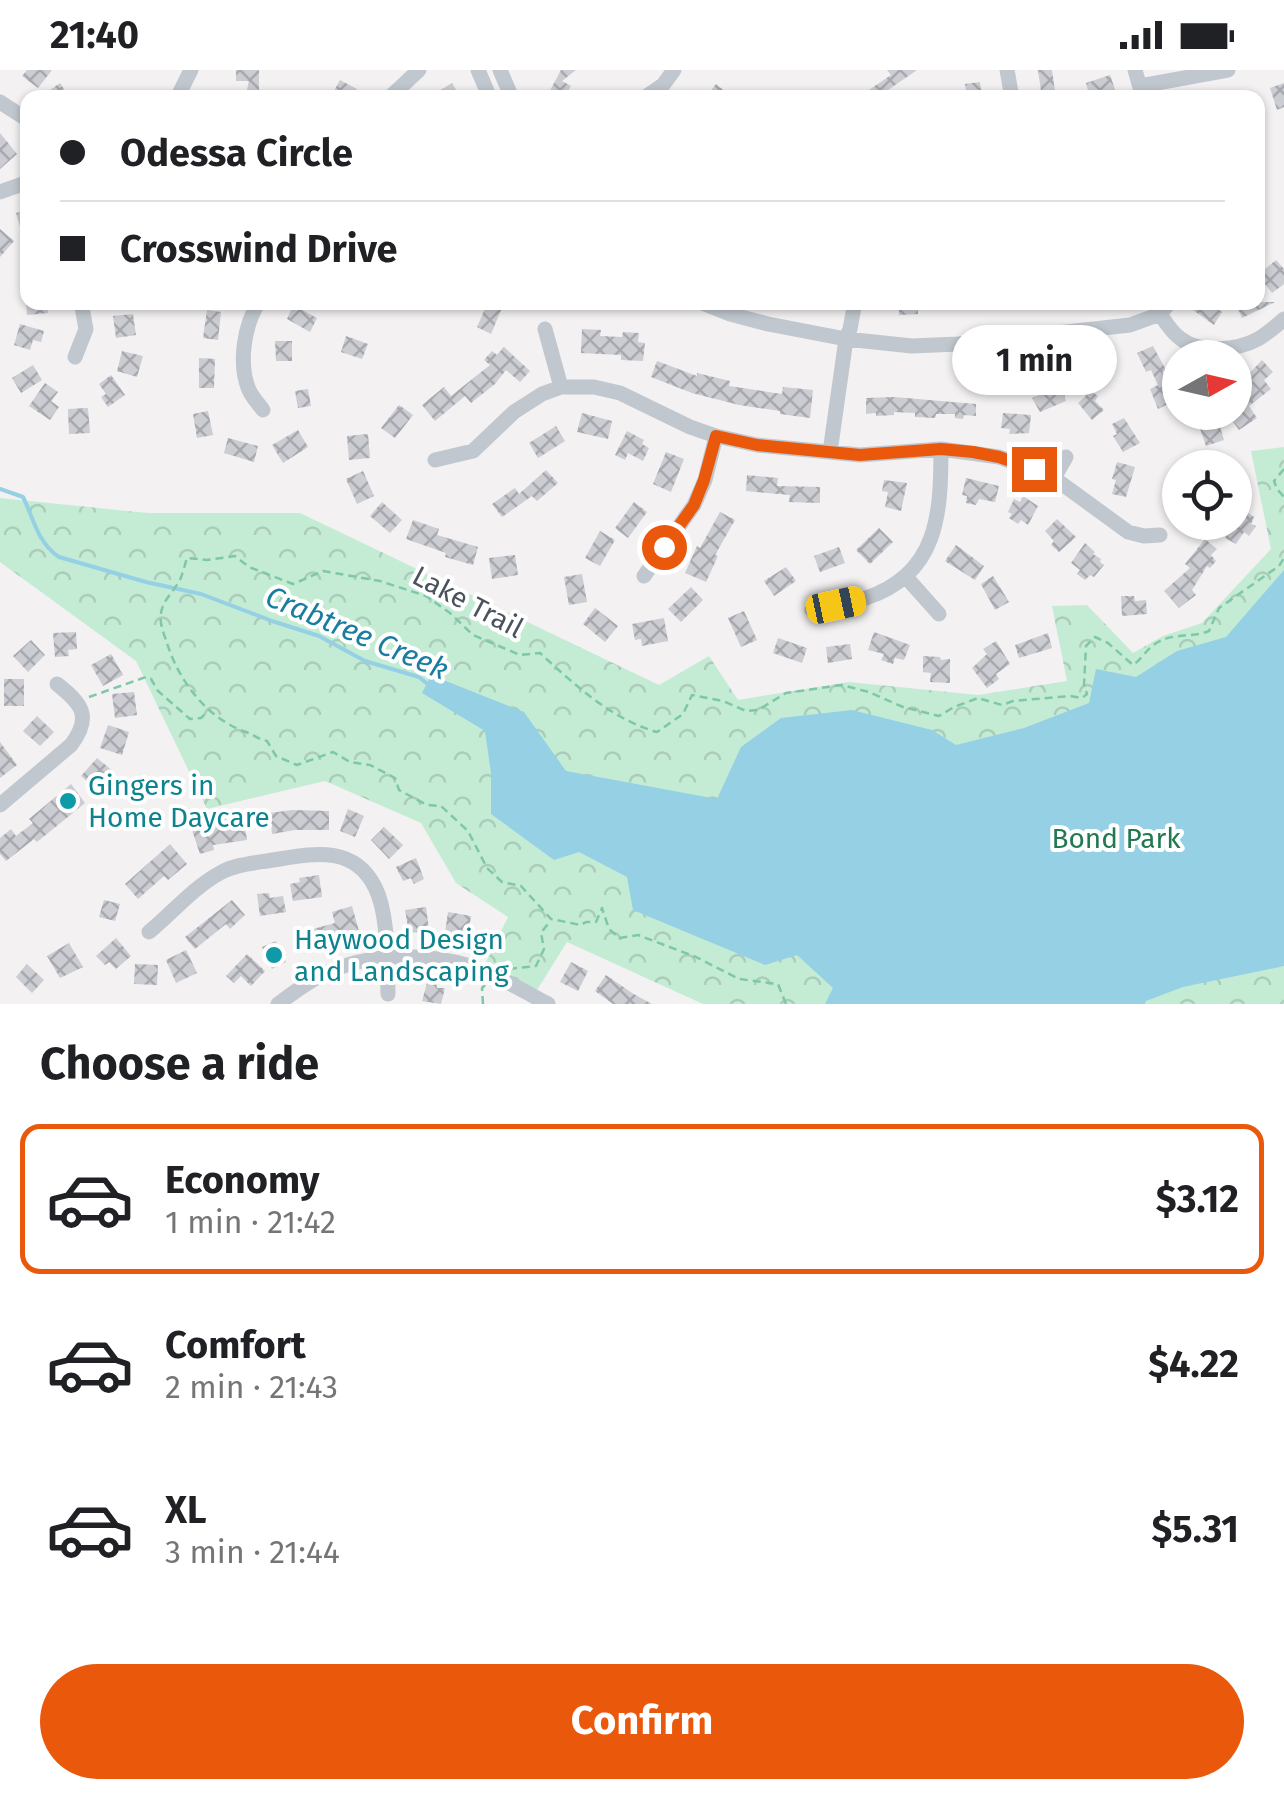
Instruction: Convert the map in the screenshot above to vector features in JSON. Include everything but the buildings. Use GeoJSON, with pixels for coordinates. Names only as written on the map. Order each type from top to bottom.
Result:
{"type":"FeatureCollection","features":[{"type":"Feature","properties":{"kind":"street"},"geometry":{"type":"LineString","coordinates":[[397,90],[418,70]]}},
{"type":"Feature","properties":{"kind":"street"},"geometry":{"type":"LineString","coordinates":[[655,90],[674,70]]}},
{"type":"Feature","properties":{"kind":"street"},"geometry":{"type":"LineString","coordinates":[[1139,84],[1228,70]]}},
{"type":"Feature","properties":{"kind":"street"},"geometry":{"type":"LineString","coordinates":[[75,357],[86,330],[82,310]]}},
{"type":"Feature","properties":{"kind":"street"},"geometry":{"type":"LineString","coordinates":[[254,310],[246,333],[245,379],[250,394],[263,410]]}},
{"type":"Feature","properties":{"kind":"street"},"geometry":{"type":"LineString","coordinates":[[723,310],[749,319],[846,338],[912,346],[1117,327],[1142,322],[1162,310]]}},
{"type":"Feature","properties":{"kind":"street"},"geometry":{"type":"LineString","coordinates":[[830,452],[854,310]]}},
{"type":"Feature","properties":{"kind":"street"},"geometry":{"type":"LineString","coordinates":[[1166,310],[1182,340]]}},
{"type":"Feature","properties":{"kind":"street"},"geometry":{"type":"LineString","coordinates":[[1252,341],[1284,319]]}},
{"type":"Feature","properties":{"kind":"street"},"geometry":{"type":"LineString","coordinates":[[545,328],[561,388]]}},
{"type":"Feature","properties":{"kind":"street"},"geometry":{"type":"LineString","coordinates":[[435,460],[473,451],[525,404],[542,394],[578,386],[604,388],[716,436],[757,445],[860,455],[941,449],[999,457],[1054,478],[1128,532],[1160,535]]}},
{"type":"Feature","properties":{"kind":"street"},"geometry":{"type":"LineString","coordinates":[[490,436],[502,450]]}},
{"type":"Feature","properties":{"kind":"street"},"geometry":{"type":"LineString","coordinates":[[644,576],[694,505],[716,436]]}},
{"type":"Feature","properties":{"kind":"street"},"geometry":{"type":"LineString","coordinates":[[812,610],[869,597],[906,578],[925,552],[937,524],[941,449]]}},
{"type":"Feature","properties":{"kind":"street"},"geometry":{"type":"LineString","coordinates":[[1054,478],[1066,457]]}},
{"type":"Feature","properties":{"kind":"street"},"geometry":{"type":"LineString","coordinates":[[906,578],[939,614]]}},
{"type":"Feature","properties":{"kind":"street"},"geometry":{"type":"LineString","coordinates":[[0,804],[78,737],[82,722],[77,700],[56,684]]}},
{"type":"Feature","properties":{"kind":"street"},"geometry":{"type":"LineString","coordinates":[[150,932],[207,882],[228,869],[326,853],[359,867],[374,884],[382,906],[388,994]]}},
{"type":"Feature","properties":{"kind":"street"},"geometry":{"type":"LineString","coordinates":[[278,1004],[337,968],[387,958],[421,957],[472,966],[548,1004]]}},
{"type":"Feature","properties":{"kind":"path"},"geometry":{"type":"LineString","coordinates":[[1284,469],[1274,481],[1284,497]]}},
{"type":"Feature","properties":{"kind":"path","name":"Lake Trail"},"geometry":{"type":"LineString","coordinates":[[551,920],[520,886],[502,882],[487,868],[468,830],[442,806],[428,806],[400,790],[395,778],[370,764],[350,762],[333,752],[297,764],[276,756],[267,740],[235,730],[208,712],[170,653],[161,622],[161,610],[180,580],[187,558],[235,556],[249,567],[292,584],[323,571],[380,580],[426,596],[472,634],[520,655],[540,653],[610,710],[635,726],[656,732],[684,714],[692,695],[746,711],[758,710],[786,693],[842,686],[938,716],[978,698],[1002,706],[1014,701],[1082,698],[1087,694],[1086,646],[1095,637],[1108,643],[1132,665],[1158,641],[1208,632],[1219,608],[1279,566],[1284,558]]}},
{"type":"Feature","properties":{"kind":"path","name":"Lake Trail"},"geometry":{"type":"LineString","coordinates":[[77,700],[146,677],[190,719],[201,718],[208,712]]}},
{"type":"Feature","properties":{"kind":"path"},"geometry":{"type":"LineString","coordinates":[[504,970],[536,966],[544,950],[541,933],[551,920],[581,925],[596,922],[602,908],[609,929],[619,938],[638,936],[696,957],[739,979],[778,984],[786,1004]]}},
{"type":"Feature","properties":{"kind":"path"},"geometry":{"type":"LineString","coordinates":[[482,1004],[482,988],[490,980]]}},
{"type":"Feature","properties":{"kind":"green space","name":"Bond Park"},"geometry":{"type":"Polygon","coordinates":[[[1284,447],[1284,1004],[703,1004],[567,942],[537,990],[485,964],[508,917],[456,883],[421,823],[325,781],[207,809],[136,661],[0,562],[0,498],[147,513],[300,513],[659,685],[709,656],[738,700],[849,682],[978,695],[1067,681],[1052,606],[1087,605],[1133,653],[1163,636],[1202,623],[1271,549],[1252,451],[1284,447]]]}},
{"type":"Feature","properties":{"kind":"water"},"geometry":{"type":"Polygon","coordinates":[[[1284,570],[1284,966],[1183,987],[1144,1004],[825,1004],[833,988],[797,955],[765,965],[633,910],[627,877],[579,852],[554,860],[491,814],[485,731],[422,693],[431,675],[524,712],[566,771],[717,799],[741,747],[781,718],[852,710],[932,730],[956,745],[1024,728],[1089,703],[1096,669],[1136,677],[1177,651],[1226,637],[1284,570]]]}},
{"type":"Feature","properties":{"kind":"waterway","name":"Crabtree Creek"},"geometry":{"type":"LineString","coordinates":[[0,489],[23,497],[41,537],[59,557],[201,594],[319,636],[365,661],[419,677],[430,686]]}},
{"type":"Feature","properties":{"kind":"place","name":"Gingers in Home Daycare"},"geometry":{"type":"Point","coordinates":[68,801]}},
{"type":"Feature","properties":{"kind":"place","name":"Haywood Design and Landscaping"},"geometry":{"type":"Point","coordinates":[274,955]}},
{"type":"Feature","properties":{"kind":"route"},"geometry":{"type":"LineString","coordinates":[[664,547],[694,505],[716,436],[757,445],[860,455],[941,449],[973,452],[1034,469]]}}]}
